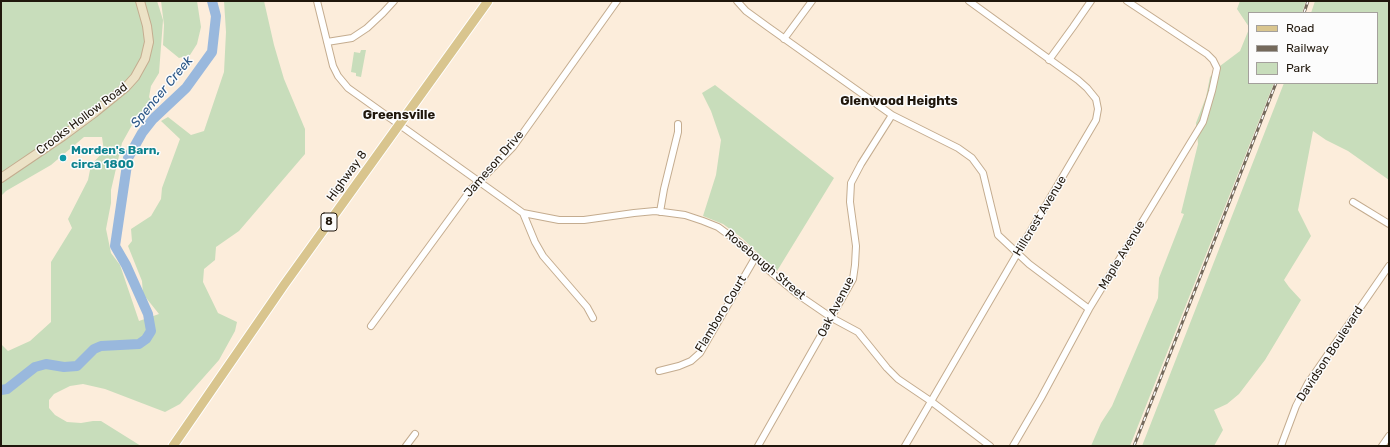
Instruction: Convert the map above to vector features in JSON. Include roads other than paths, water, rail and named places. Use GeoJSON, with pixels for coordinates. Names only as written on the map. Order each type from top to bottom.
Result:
{"type":"FeatureCollection","features":[{"type":"Feature","properties":{"kind":"main road","name":"Highway 8"},"geometry":{"type":"LineString","coordinates":[[173,446],[284,284],[488,1]]}},
{"type":"Feature","properties":{"kind":"street","name":"Crooks Hollow Road"},"geometry":{"type":"LineString","coordinates":[[1,178],[63,136],[106,104],[135,77],[145,59],[149,42],[148,26],[140,1]]}},
{"type":"Feature","properties":{"kind":"street","name":"Rosebough Street"},"geometry":{"type":"LineString","coordinates":[[317,1],[333,66],[338,76],[348,88],[523,213],[559,220],[584,220],[634,213],[660,212],[685,215],[718,227],[741,244],[797,294],[832,318],[858,332],[898,379],[932,402],[990,446]]}},
{"type":"Feature","properties":{"kind":"street"},"geometry":{"type":"LineString","coordinates":[[326,42],[352,38],[367,28],[394,1]]}},
{"type":"Feature","properties":{"kind":"street","name":"Jameson Drive"},"geometry":{"type":"LineString","coordinates":[[371,326],[472,188],[513,147],[617,1]]}},
{"type":"Feature","properties":{"kind":"street"},"geometry":{"type":"LineString","coordinates":[[737,1],[746,11],[784,39],[892,115],[958,148],[972,158],[983,173],[998,235],[1017,254],[1089,309]]}},
{"type":"Feature","properties":{"kind":"street"},"geometry":{"type":"LineString","coordinates":[[784,39],[812,1]]}},
{"type":"Feature","properties":{"kind":"street","name":"Hillcrest Avenue"},"geometry":{"type":"LineString","coordinates":[[905,446],[1096,120],[1098,109],[1096,99],[1087,88],[1073,76],[969,1]]}},
{"type":"Feature","properties":{"kind":"street"},"geometry":{"type":"LineString","coordinates":[[1049,60],[1091,1]]}},
{"type":"Feature","properties":{"kind":"street","name":"Maple Avenue"},"geometry":{"type":"LineString","coordinates":[[1013,446],[1089,309],[1203,122],[1212,91],[1217,68],[1213,60],[1207,54],[1127,1]]}},
{"type":"Feature","properties":{"kind":"street","name":"Oak Avenue"},"geometry":{"type":"LineString","coordinates":[[758,446],[853,279],[856,265],[856,246],[850,202],[851,183],[861,164],[892,115]]}},
{"type":"Feature","properties":{"kind":"street"},"geometry":{"type":"LineString","coordinates":[[660,212],[678,132],[678,124]]}},
{"type":"Feature","properties":{"kind":"street"},"geometry":{"type":"LineString","coordinates":[[1353,202],[1389,224]]}},
{"type":"Feature","properties":{"kind":"street"},"geometry":{"type":"LineString","coordinates":[[523,213],[534,242],[587,307],[593,318]]}},
{"type":"Feature","properties":{"kind":"street","name":"Flamboro Court"},"geometry":{"type":"LineString","coordinates":[[659,371],[691,361],[700,353],[755,258]]}},
{"type":"Feature","properties":{"kind":"street","name":"Davidson Boulevard"},"geometry":{"type":"LineString","coordinates":[[1280,446],[1296,406],[1308,383],[1389,266]]}},
{"type":"Feature","properties":{"kind":"street"},"geometry":{"type":"LineString","coordinates":[[406,446],[415,434]]}},
{"type":"Feature","properties":{"kind":"street"},"geometry":{"type":"LineString","coordinates":[[1382,446],[1389,436]]}},
{"type":"Feature","properties":{"kind":"waterway","name":"Spencer Creek"},"geometry":{"type":"LineString","coordinates":[[1,390],[7,389],[35,367],[46,364],[64,367],[77,366],[94,349],[101,346],[139,344],[146,339],[151,331],[148,314],[126,265],[115,246],[128,158],[142,133],[153,119],[186,88],[212,52],[216,16],[212,1]]}},
{"type":"Feature","properties":{"kind":"railway"},"geometry":{"type":"LineString","coordinates":[[1304,12],[1308,1]]}},
{"type":"Feature","properties":{"kind":"railway"},"geometry":{"type":"LineString","coordinates":[[1134,446],[1276,84]]}},
{"type":"Feature","properties":{"kind":"place","name":"Morden's Barn, circa 1800"},"geometry":{"type":"Point","coordinates":[63,158]}},
{"type":"Feature","properties":{"kind":"district","name":"Glenwood Heights"},"geometry":{"type":"Point","coordinates":[899,101]}},
{"type":"Feature","properties":{"kind":"district","name":"Greensville"},"geometry":{"type":"Point","coordinates":[399,115]}}]}
